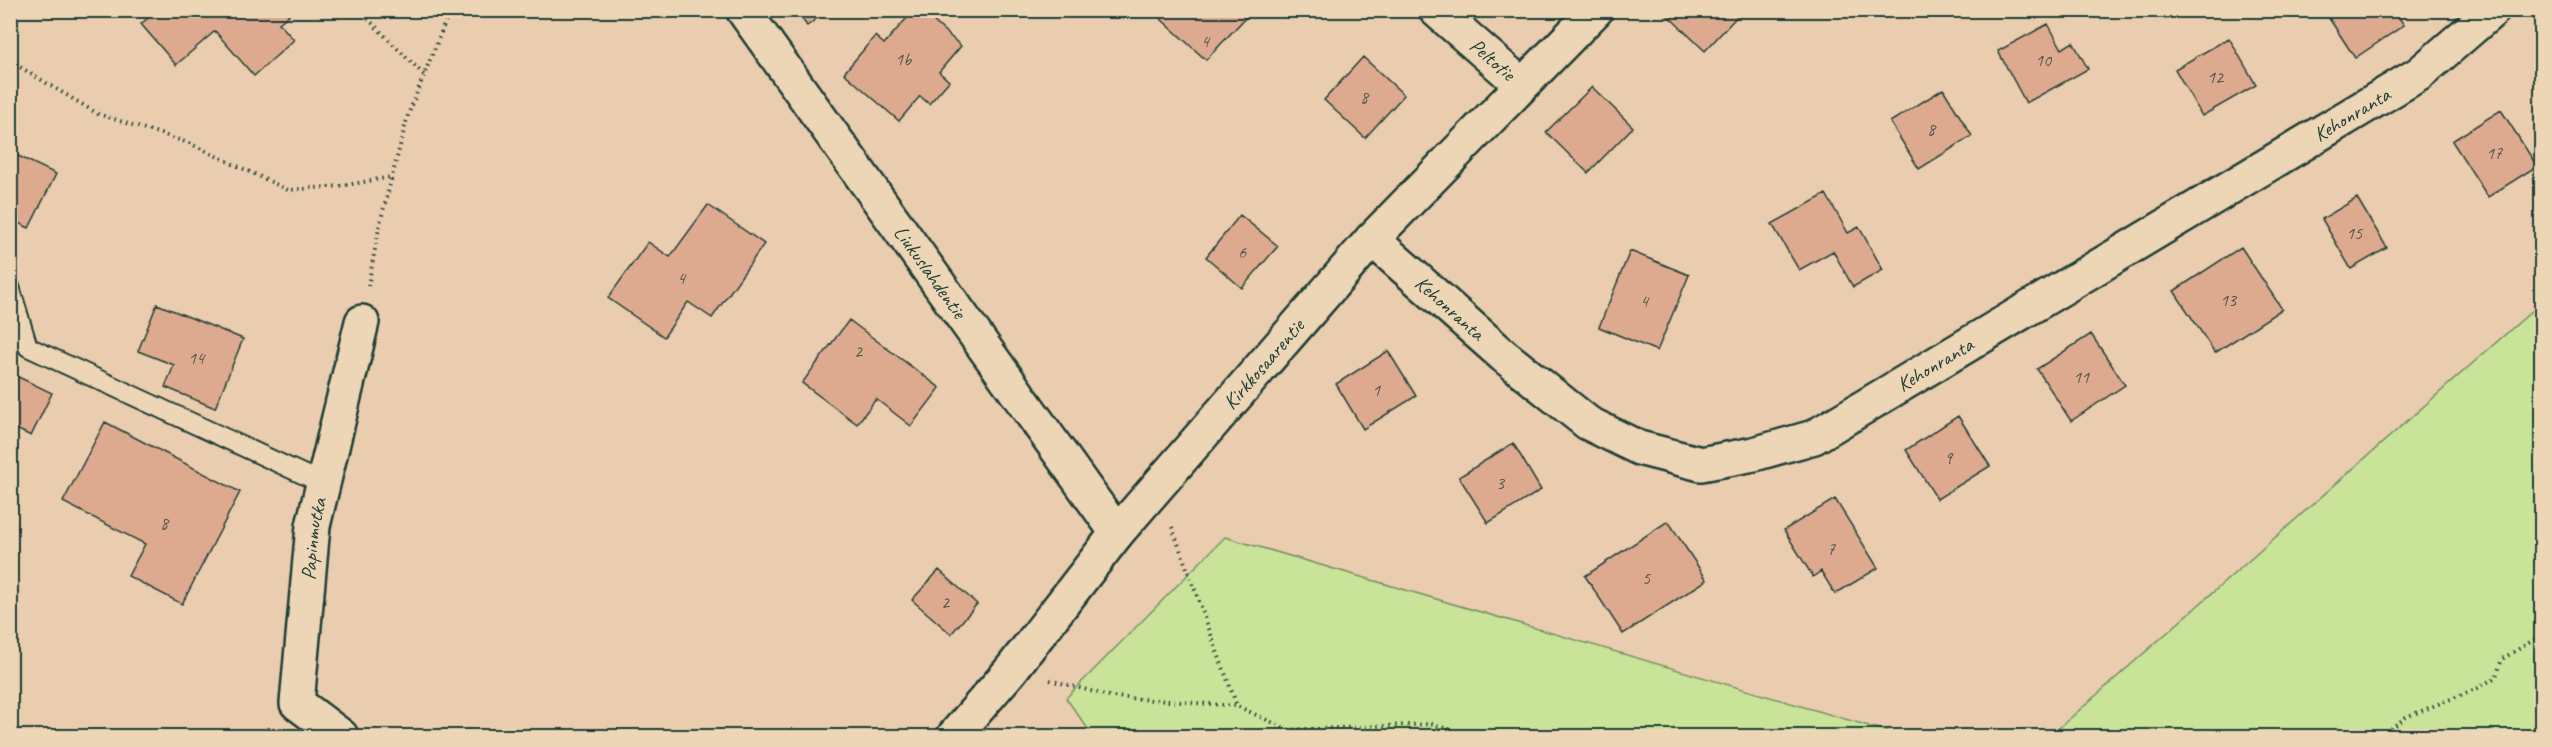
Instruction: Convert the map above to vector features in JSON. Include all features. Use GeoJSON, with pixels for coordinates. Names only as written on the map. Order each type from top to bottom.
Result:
{"type":"FeatureCollection","features":[{"type":"Feature","properties":{"kind":"street","name":"Liukuslahdentie"},"geometry":{"type":"LineString","coordinates":[[743,10],[1117,533]]}},
{"type":"Feature","properties":{"kind":"street","name":"Peltotie"},"geometry":{"type":"LineString","coordinates":[[1436,10],[1522,85]]}},
{"type":"Feature","properties":{"kind":"street","name":"Kirkkosaarentie"},"geometry":{"type":"LineString","coordinates":[[954,736],[1011,670],[1117,533],[1372,239],[1596,10]]}},
{"type":"Feature","properties":{"kind":"street","name":"Kehonranta"},"geometry":{"type":"LineString","coordinates":[[1372,239],[1504,356],[1588,423],[1639,448],[1701,464],[1754,454],[1814,436],[2420,74],[2493,10]]}},
{"type":"Feature","properties":{"kind":"street","name":"Papinmutka"},"geometry":{"type":"LineString","coordinates":[[341,736],[297,704],[313,526],[362,322]]}},
{"type":"Feature","properties":{"kind":"lane"},"geometry":{"type":"LineString","coordinates":[[10,287],[28,347],[324,484]]}},
{"type":"Feature","properties":{"kind":"path"},"geometry":{"type":"LineString","coordinates":[[359,10],[424,75]]}},
{"type":"Feature","properties":{"kind":"path"},"geometry":{"type":"LineString","coordinates":[[362,322],[380,223],[408,115],[450,10]]}},
{"type":"Feature","properties":{"kind":"path"},"geometry":{"type":"LineString","coordinates":[[10,61],[98,114],[189,143],[288,190],[341,186],[391,177]]}},
{"type":"Feature","properties":{"kind":"path"},"geometry":{"type":"LineString","coordinates":[[1157,486],[1237,706]]}},
{"type":"Feature","properties":{"kind":"path"},"geometry":{"type":"LineString","coordinates":[[2380,736],[2406,717],[2478,688],[2496,677],[2502,658],[2541,635]]}},
{"type":"Feature","properties":{"kind":"path"},"geometry":{"type":"LineString","coordinates":[[1011,670],[1113,697],[1237,706],[1289,730],[1432,724],[1470,736]]}},
{"type":"Feature","properties":{"kind":"green space"},"geometry":{"type":"Polygon","coordinates":[[[2541,303],[2541,732],[2532,736],[2050,736],[2541,303]]]}},
{"type":"Feature","properties":{"kind":"green space"},"geometry":{"type":"Polygon","coordinates":[[[1225,537],[1903,736],[1093,736],[1066,698],[1225,537]]]}},
{"type":"Feature","properties":{"kind":"building"},"geometry":{"type":"Polygon","coordinates":[[[157,10],[284,10],[289,15],[279,23],[294,40],[254,76],[215,31],[176,65],[141,24],[157,10]]]}},
{"type":"Feature","properties":{"kind":"building"},"geometry":{"type":"Polygon","coordinates":[[[796,10],[828,10],[807,26],[796,10]]]}},
{"type":"Feature","properties":{"kind":"building"},"geometry":{"type":"Polygon","coordinates":[[[914,10],[921,10],[961,46],[939,72],[949,81],[929,104],[920,96],[899,121],[844,73],[875,36],[884,44],[914,10]]]}},
{"type":"Feature","properties":{"kind":"building"},"geometry":{"type":"Polygon","coordinates":[[[1151,10],[1242,10],[1248,15],[1206,60],[1151,10]]]}},
{"type":"Feature","properties":{"kind":"building"},"geometry":{"type":"Polygon","coordinates":[[[1667,10],[1743,10],[1705,51],[1665,13],[1667,10]]]}},
{"type":"Feature","properties":{"kind":"building"},"geometry":{"type":"Polygon","coordinates":[[[2327,10],[2394,10],[2404,25],[2355,58],[2325,12],[2327,10]]]}},
{"type":"Feature","properties":{"kind":"building"},"geometry":{"type":"Polygon","coordinates":[[[2048,24],[2062,49],[2073,42],[2088,69],[2026,103],[1998,51],[2048,24]]]}},
{"type":"Feature","properties":{"kind":"building"},"geometry":{"type":"Polygon","coordinates":[[[2229,38],[2256,85],[2202,116],[2175,69],[2229,38]]]}},
{"type":"Feature","properties":{"kind":"building"},"geometry":{"type":"Polygon","coordinates":[[[1363,57],[1404,95],[1365,138],[1324,100],[1363,57]]]}},
{"type":"Feature","properties":{"kind":"building"},"geometry":{"type":"Polygon","coordinates":[[[1592,87],[1633,127],[1588,173],[1546,132],[1592,87]]]}},
{"type":"Feature","properties":{"kind":"building"},"geometry":{"type":"Polygon","coordinates":[[[1943,89],[1972,136],[1919,169],[1890,122],[1943,89]]]}},
{"type":"Feature","properties":{"kind":"building"},"geometry":{"type":"Polygon","coordinates":[[[2501,110],[2537,166],[2488,197],[2452,141],[2501,110]]]}},
{"type":"Feature","properties":{"kind":"building"},"geometry":{"type":"Polygon","coordinates":[[[10,152],[56,174],[29,228],[10,219],[10,152]]]}},
{"type":"Feature","properties":{"kind":"building"},"geometry":{"type":"Polygon","coordinates":[[[1826,194],[1848,233],[1859,227],[1883,270],[1853,287],[1833,251],[1799,270],[1772,224],[1826,194]]]}},
{"type":"Feature","properties":{"kind":"building"},"geometry":{"type":"Polygon","coordinates":[[[2357,198],[2387,248],[2351,269],[2322,219],[2357,198]]]}},
{"type":"Feature","properties":{"kind":"building"},"geometry":{"type":"Polygon","coordinates":[[[708,205],[764,244],[712,318],[688,302],[664,337],[608,298],[648,242],[670,257],[708,205]]]}},
{"type":"Feature","properties":{"kind":"building"},"geometry":{"type":"Polygon","coordinates":[[[1240,215],[1278,246],[1242,288],[1206,257],[1240,215]]]}},
{"type":"Feature","properties":{"kind":"building"},"geometry":{"type":"Polygon","coordinates":[[[2241,247],[2282,309],[2215,353],[2174,291],[2241,247]]]}},
{"type":"Feature","properties":{"kind":"building"},"geometry":{"type":"Polygon","coordinates":[[[1630,251],[1689,275],[1657,351],[1599,327],[1630,251]]]}},
{"type":"Feature","properties":{"kind":"building"},"geometry":{"type":"Polygon","coordinates":[[[157,304],[243,339],[215,408],[165,387],[174,365],[138,351],[157,304]]]}},
{"type":"Feature","properties":{"kind":"building"},"geometry":{"type":"Polygon","coordinates":[[[849,320],[940,388],[911,426],[876,399],[857,424],[802,383],[849,320]]]}},
{"type":"Feature","properties":{"kind":"building"},"geometry":{"type":"Polygon","coordinates":[[[2091,334],[2125,385],[2071,421],[2037,369],[2091,334]]]}},
{"type":"Feature","properties":{"kind":"building"},"geometry":{"type":"Polygon","coordinates":[[[1388,351],[1416,396],[1363,429],[1336,384],[1388,351]]]}},
{"type":"Feature","properties":{"kind":"building"},"geometry":{"type":"Polygon","coordinates":[[[10,373],[52,393],[31,436],[10,426],[10,373]]]}},
{"type":"Feature","properties":{"kind":"building"},"geometry":{"type":"Polygon","coordinates":[[[1958,416],[1990,466],[1937,499],[1906,450],[1958,416]]]}},
{"type":"Feature","properties":{"kind":"building"},"geometry":{"type":"Polygon","coordinates":[[[105,422],[240,492],[182,604],[128,576],[145,544],[63,502],[105,422]]]}},
{"type":"Feature","properties":{"kind":"building"},"geometry":{"type":"Polygon","coordinates":[[[1513,443],[1541,490],[1488,523],[1459,477],[1513,443]]]}},
{"type":"Feature","properties":{"kind":"building"},"geometry":{"type":"Polygon","coordinates":[[[1835,499],[1878,568],[1835,594],[1821,571],[1813,577],[1784,530],[1835,499]]]}},
{"type":"Feature","properties":{"kind":"building"},"geometry":{"type":"Polygon","coordinates":[[[1668,521],[1707,580],[1623,634],[1585,576],[1668,521]]]}},
{"type":"Feature","properties":{"kind":"building"},"geometry":{"type":"Polygon","coordinates":[[[939,570],[977,604],[951,634],[912,600],[939,570]]]}}]}
